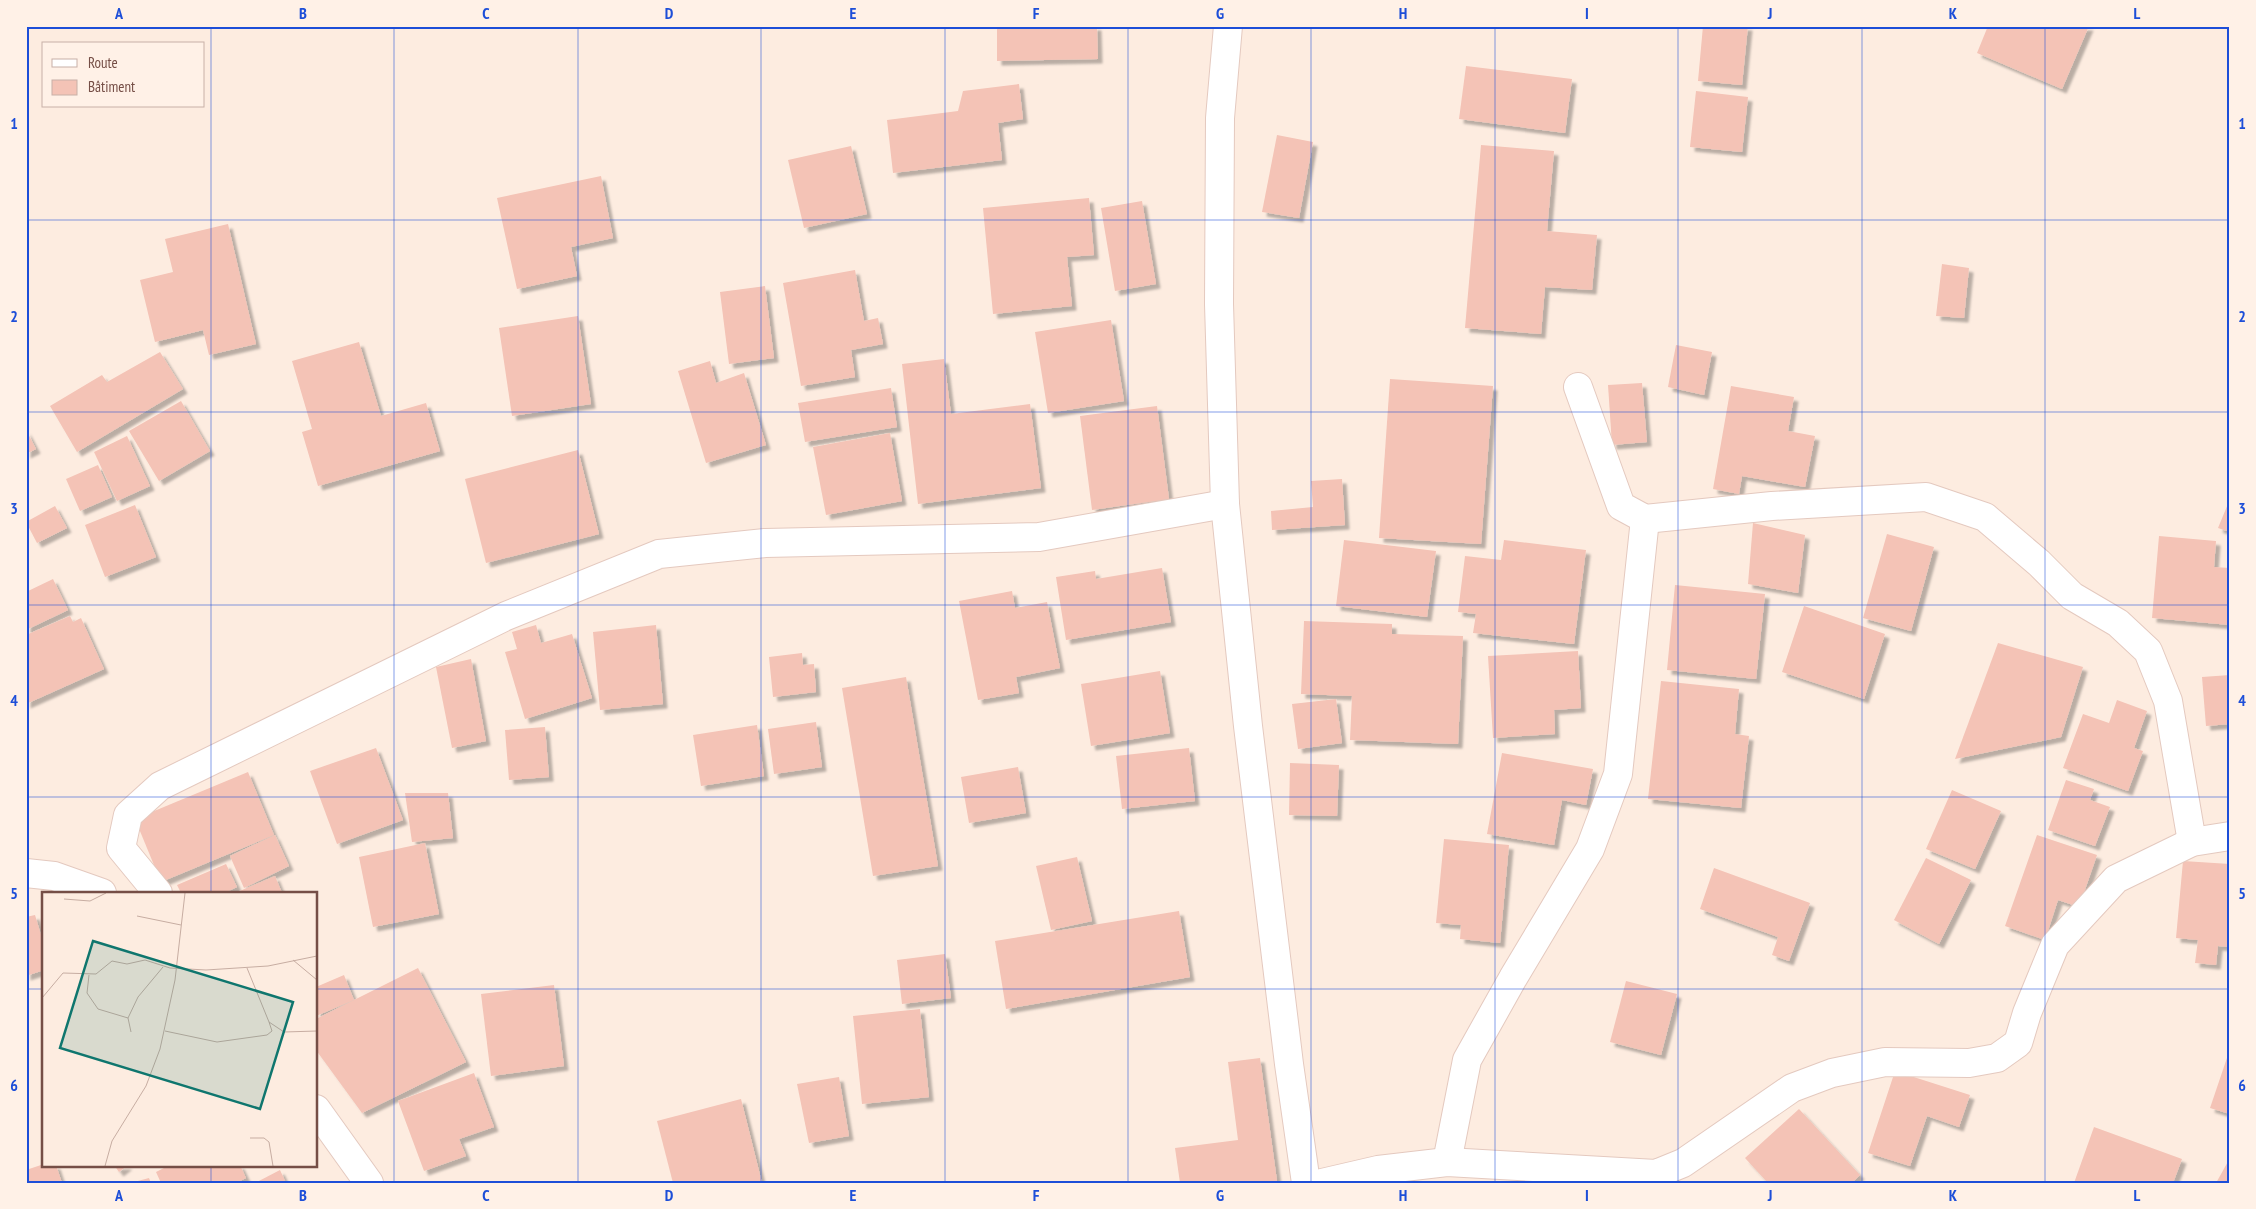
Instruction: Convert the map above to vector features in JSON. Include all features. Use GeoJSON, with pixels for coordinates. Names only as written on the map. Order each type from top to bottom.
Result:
{"type":"FeatureCollection","features":[{"type":"Feature","properties":{"kind":"street"},"geometry":{"type":"LineString","coordinates":[[1228,26],[1220,118],[1219,304],[1225,504],[1249,735],[1288,1064],[1306,1183]]}},
{"type":"Feature","properties":{"kind":"street"},"geometry":{"type":"LineString","coordinates":[[1578,387],[1620,506],[1645,519],[1772,506],[1926,497],[1985,517],[2039,563],[2072,596],[2118,623],[2148,651],[2168,701],[2192,842]]}},
{"type":"Feature","properties":{"kind":"street"},"geometry":{"type":"LineString","coordinates":[[157,892],[121,848],[128,815],[160,786],[506,616],[659,554],[765,542],[1039,537],[1225,504]]}},
{"type":"Feature","properties":{"kind":"street"},"geometry":{"type":"LineString","coordinates":[[1447,1162],[1467,1060],[1513,978],[1590,849],[1618,774],[1645,519]]}},
{"type":"Feature","properties":{"kind":"street"},"geometry":{"type":"LineString","coordinates":[[1322,1183],[1378,1170],[1447,1162],[1656,1174],[1683,1163],[1792,1088],[1832,1073],[1885,1062],[1969,1063],[1996,1058],[2018,1043],[2027,1013],[2055,945],[2116,879],[2192,842],[2230,836]]}},
{"type":"Feature","properties":{"kind":"street"},"geometry":{"type":"LineString","coordinates":[[26,873],[54,876],[99,892]]}},
{"type":"Feature","properties":{"kind":"street"},"geometry":{"type":"LineString","coordinates":[[318,1113],[369,1183]]}},
{"type":"Feature","properties":{"kind":"building"},"geometry":{"type":"Polygon","coordinates":[[[997,26],[1097,26],[1098,59],[997,61],[997,26]]]}},
{"type":"Feature","properties":{"kind":"building"},"geometry":{"type":"Polygon","coordinates":[[[1703,26],[1748,26],[1742,85],[1698,81],[1703,26]]]}},
{"type":"Feature","properties":{"kind":"building"},"geometry":{"type":"Polygon","coordinates":[[[1988,26],[2089,26],[2062,89],[1977,53],[1988,26]]]}},
{"type":"Feature","properties":{"kind":"building"},"geometry":{"type":"Polygon","coordinates":[[[1466,66],[1572,79],[1565,133],[1459,119],[1466,66]]]}},
{"type":"Feature","properties":{"kind":"building"},"geometry":{"type":"Polygon","coordinates":[[[1019,84],[1023,119],[998,123],[1002,160],[893,173],[887,120],[958,111],[963,91],[1019,84]]]}},
{"type":"Feature","properties":{"kind":"building"},"geometry":{"type":"Polygon","coordinates":[[[1696,91],[1748,97],[1742,152],[1690,147],[1696,91]]]}},
{"type":"Feature","properties":{"kind":"building"},"geometry":{"type":"Polygon","coordinates":[[[1277,135],[1313,142],[1299,218],[1262,212],[1277,135]]]}},
{"type":"Feature","properties":{"kind":"building"},"geometry":{"type":"Polygon","coordinates":[[[1481,145],[1554,151],[1547,231],[1597,235],[1592,290],[1545,287],[1541,334],[1465,328],[1481,145]]]}},
{"type":"Feature","properties":{"kind":"building"},"geometry":{"type":"Polygon","coordinates":[[[851,146],[867,214],[804,228],[788,160],[851,146]]]}},
{"type":"Feature","properties":{"kind":"building"},"geometry":{"type":"Polygon","coordinates":[[[601,176],[613,238],[571,247],[577,276],[517,289],[497,198],[601,176]]]}},
{"type":"Feature","properties":{"kind":"building"},"geometry":{"type":"Polygon","coordinates":[[[1089,198],[1094,255],[1067,257],[1072,306],[993,314],[983,208],[1089,198]]]}},
{"type":"Feature","properties":{"kind":"building"},"geometry":{"type":"Polygon","coordinates":[[[1142,201],[1156,284],[1115,291],[1101,208],[1142,201]]]}},
{"type":"Feature","properties":{"kind":"building"},"geometry":{"type":"Polygon","coordinates":[[[228,224],[256,344],[209,355],[203,330],[155,342],[140,280],[173,272],[165,239],[228,224]]]}},
{"type":"Feature","properties":{"kind":"building"},"geometry":{"type":"Polygon","coordinates":[[[1942,264],[1969,268],[1964,318],[1936,316],[1942,264]]]}},
{"type":"Feature","properties":{"kind":"building"},"geometry":{"type":"Polygon","coordinates":[[[855,270],[864,321],[878,318],[883,344],[851,350],[855,377],[801,386],[783,283],[855,270]]]}},
{"type":"Feature","properties":{"kind":"building"},"geometry":{"type":"Polygon","coordinates":[[[765,286],[774,358],[729,364],[720,292],[765,286]]]}},
{"type":"Feature","properties":{"kind":"building"},"geometry":{"type":"Polygon","coordinates":[[[578,316],[591,404],[512,416],[499,328],[578,316]]]}},
{"type":"Feature","properties":{"kind":"building"},"geometry":{"type":"Polygon","coordinates":[[[1111,320],[1124,401],[1048,413],[1035,332],[1111,320]]]}},
{"type":"Feature","properties":{"kind":"building"},"geometry":{"type":"Polygon","coordinates":[[[359,342],[381,416],[426,403],[440,451],[318,486],[302,432],[312,429],[292,361],[359,342]]]}},
{"type":"Feature","properties":{"kind":"building"},"geometry":{"type":"Polygon","coordinates":[[[1676,345],[1712,352],[1704,395],[1668,387],[1676,345]]]}},
{"type":"Feature","properties":{"kind":"building"},"geometry":{"type":"Polygon","coordinates":[[[160,352],[183,389],[77,452],[50,406],[102,375],[107,382],[160,352]]]}},
{"type":"Feature","properties":{"kind":"building"},"geometry":{"type":"Polygon","coordinates":[[[944,359],[951,414],[1030,404],[1041,488],[918,504],[902,364],[944,359]]]}},
{"type":"Feature","properties":{"kind":"building"},"geometry":{"type":"Polygon","coordinates":[[[710,361],[716,383],[744,373],[766,445],[706,463],[678,371],[710,361]]]}},
{"type":"Feature","properties":{"kind":"building"},"geometry":{"type":"Polygon","coordinates":[[[1390,379],[1493,386],[1481,544],[1379,538],[1390,379]]]}},
{"type":"Feature","properties":{"kind":"building"},"geometry":{"type":"Polygon","coordinates":[[[1642,383],[1647,442],[1612,445],[1608,385],[1642,383]]]}},
{"type":"Feature","properties":{"kind":"building"},"geometry":{"type":"Polygon","coordinates":[[[1731,386],[1794,397],[1788,431],[1815,436],[1805,487],[1742,476],[1739,494],[1713,489],[1731,386]]]}},
{"type":"Feature","properties":{"kind":"building"},"geometry":{"type":"Polygon","coordinates":[[[891,388],[897,427],[805,442],[798,403],[891,388]]]}},
{"type":"Feature","properties":{"kind":"building"},"geometry":{"type":"Polygon","coordinates":[[[181,401],[210,451],[159,481],[129,431],[181,401]]]}},
{"type":"Feature","properties":{"kind":"building"},"geometry":{"type":"Polygon","coordinates":[[[1157,406],[1169,499],[1092,510],[1080,416],[1157,406]]]}},
{"type":"Feature","properties":{"kind":"building"},"geometry":{"type":"Polygon","coordinates":[[[26,430],[36,449],[26,454],[26,430]]]}},
{"type":"Feature","properties":{"kind":"building"},"geometry":{"type":"Polygon","coordinates":[[[890,433],[902,501],[826,515],[813,447],[890,433]]]}},
{"type":"Feature","properties":{"kind":"building"},"geometry":{"type":"Polygon","coordinates":[[[127,436],[150,486],[117,501],[94,452],[127,436]]]}},
{"type":"Feature","properties":{"kind":"building"},"geometry":{"type":"Polygon","coordinates":[[[578,450],[599,534],[486,563],[465,479],[578,450]]]}},
{"type":"Feature","properties":{"kind":"building"},"geometry":{"type":"Polygon","coordinates":[[[98,465],[112,497],[80,511],[66,479],[98,465]]]}},
{"type":"Feature","properties":{"kind":"building"},"geometry":{"type":"Polygon","coordinates":[[[1342,479],[1345,525],[1272,530],[1271,511],[1313,507],[1311,481],[1342,479]]]}},
{"type":"Feature","properties":{"kind":"building"},"geometry":{"type":"Polygon","coordinates":[[[2230,499],[2230,532],[2218,528],[2230,499]]]}},
{"type":"Feature","properties":{"kind":"building"},"geometry":{"type":"Polygon","coordinates":[[[135,505],[156,557],[105,577],[85,525],[135,505]]]}},
{"type":"Feature","properties":{"kind":"building"},"geometry":{"type":"Polygon","coordinates":[[[55,506],[67,528],[37,543],[26,522],[55,506]]]}},
{"type":"Feature","properties":{"kind":"building"},"geometry":{"type":"Polygon","coordinates":[[[1753,523],[1805,535],[1798,593],[1748,584],[1753,523]]]}},
{"type":"Feature","properties":{"kind":"building"},"geometry":{"type":"Polygon","coordinates":[[[1887,534],[1934,547],[1911,631],[1863,618],[1887,534]]]}},
{"type":"Feature","properties":{"kind":"building"},"geometry":{"type":"Polygon","coordinates":[[[2159,536],[2216,541],[2214,567],[2230,568],[2230,625],[2152,618],[2159,536]]]}},
{"type":"Feature","properties":{"kind":"building"},"geometry":{"type":"Polygon","coordinates":[[[1344,540],[1436,551],[1427,617],[1336,606],[1344,540]]]}},
{"type":"Feature","properties":{"kind":"building"},"geometry":{"type":"Polygon","coordinates":[[[1504,540],[1586,550],[1574,644],[1473,633],[1476,614],[1458,612],[1465,556],[1501,560],[1504,540]]]}},
{"type":"Feature","properties":{"kind":"building"},"geometry":{"type":"Polygon","coordinates":[[[1162,568],[1171,622],[1066,640],[1056,577],[1095,571],[1096,579],[1162,568]]]}},
{"type":"Feature","properties":{"kind":"building"},"geometry":{"type":"Polygon","coordinates":[[[53,579],[68,610],[26,630],[26,592],[53,579]]]}},
{"type":"Feature","properties":{"kind":"building"},"geometry":{"type":"Polygon","coordinates":[[[1675,585],[1765,594],[1756,679],[1667,670],[1675,585]]]}},
{"type":"Feature","properties":{"kind":"building"},"geometry":{"type":"Polygon","coordinates":[[[1012,591],[1015,608],[1047,602],[1060,668],[1016,677],[1019,693],[978,700],[959,601],[1012,591]]]}},
{"type":"Feature","properties":{"kind":"building"},"geometry":{"type":"Polygon","coordinates":[[[1804,606],[1885,634],[1864,699],[1782,672],[1804,606]]]}},
{"type":"Feature","properties":{"kind":"building"},"geometry":{"type":"Polygon","coordinates":[[[70,616],[73,622],[81,618],[104,669],[26,704],[26,635],[70,616]]]}},
{"type":"Feature","properties":{"kind":"building"},"geometry":{"type":"Polygon","coordinates":[[[1304,621],[1392,624],[1392,634],[1463,636],[1458,744],[1350,740],[1352,696],[1301,694],[1304,621]]]}},
{"type":"Feature","properties":{"kind":"building"},"geometry":{"type":"Polygon","coordinates":[[[536,625],[541,643],[572,634],[592,698],[525,719],[505,652],[517,649],[512,632],[536,625]]]}},
{"type":"Feature","properties":{"kind":"building"},"geometry":{"type":"Polygon","coordinates":[[[656,625],[663,704],[600,710],[593,632],[656,625]]]}},
{"type":"Feature","properties":{"kind":"building"},"geometry":{"type":"Polygon","coordinates":[[[1998,643],[2083,667],[2061,737],[1955,759],[1998,643]]]}},
{"type":"Feature","properties":{"kind":"building"},"geometry":{"type":"Polygon","coordinates":[[[1578,651],[1581,708],[1554,710],[1555,734],[1493,738],[1488,656],[1578,651]]]}},
{"type":"Feature","properties":{"kind":"building"},"geometry":{"type":"Polygon","coordinates":[[[802,653],[803,665],[814,664],[816,692],[773,697],[769,657],[802,653]]]}},
{"type":"Feature","properties":{"kind":"building"},"geometry":{"type":"Polygon","coordinates":[[[471,659],[486,741],[452,748],[436,667],[471,659]]]}},
{"type":"Feature","properties":{"kind":"building"},"geometry":{"type":"Polygon","coordinates":[[[1160,671],[1170,733],[1091,746],[1081,684],[1160,671]]]}},
{"type":"Feature","properties":{"kind":"building"},"geometry":{"type":"Polygon","coordinates":[[[2230,675],[2230,724],[2206,726],[2202,677],[2230,675]]]}},
{"type":"Feature","properties":{"kind":"building"},"geometry":{"type":"Polygon","coordinates":[[[906,677],[938,866],[873,876],[842,688],[906,677]]]}},
{"type":"Feature","properties":{"kind":"building"},"geometry":{"type":"Polygon","coordinates":[[[1661,681],[1739,689],[1735,734],[1749,736],[1741,808],[1648,799],[1661,681]]]}},
{"type":"Feature","properties":{"kind":"building"},"geometry":{"type":"Polygon","coordinates":[[[1336,699],[1342,743],[1298,749],[1292,704],[1336,699]]]}},
{"type":"Feature","properties":{"kind":"building"},"geometry":{"type":"Polygon","coordinates":[[[2117,700],[2147,711],[2134,748],[2143,751],[2128,791],[2063,768],[2083,714],[2109,723],[2117,700]]]}},
{"type":"Feature","properties":{"kind":"building"},"geometry":{"type":"Polygon","coordinates":[[[816,722],[822,767],[774,774],[768,729],[816,722]]]}},
{"type":"Feature","properties":{"kind":"building"},"geometry":{"type":"Polygon","coordinates":[[[757,725],[764,776],[701,786],[693,735],[757,725]]]}},
{"type":"Feature","properties":{"kind":"building"},"geometry":{"type":"Polygon","coordinates":[[[545,727],[549,777],[509,780],[505,730],[545,727]]]}},
{"type":"Feature","properties":{"kind":"building"},"geometry":{"type":"Polygon","coordinates":[[[376,748],[403,820],[337,844],[310,771],[376,748]]]}},
{"type":"Feature","properties":{"kind":"building"},"geometry":{"type":"Polygon","coordinates":[[[1189,748],[1195,801],[1122,809],[1116,756],[1189,748]]]}},
{"type":"Feature","properties":{"kind":"building"},"geometry":{"type":"Polygon","coordinates":[[[1502,753],[1593,769],[1586,805],[1562,800],[1554,845],[1487,834],[1502,753]]]}},
{"type":"Feature","properties":{"kind":"building"},"geometry":{"type":"Polygon","coordinates":[[[1290,763],[1339,765],[1337,816],[1289,815],[1290,763]]]}},
{"type":"Feature","properties":{"kind":"building"},"geometry":{"type":"Polygon","coordinates":[[[1018,767],[1026,813],[969,823],[961,777],[1018,767]]]}},
{"type":"Feature","properties":{"kind":"building"},"geometry":{"type":"Polygon","coordinates":[[[248,772],[274,835],[161,882],[135,819],[248,772]]]}},
{"type":"Feature","properties":{"kind":"building"},"geometry":{"type":"Polygon","coordinates":[[[2066,780],[2094,789],[2090,800],[2110,807],[2095,846],[2048,830],[2066,780]]]}},
{"type":"Feature","properties":{"kind":"building"},"geometry":{"type":"Polygon","coordinates":[[[1952,790],[2001,811],[1975,869],[1926,849],[1952,790]]]}},
{"type":"Feature","properties":{"kind":"building"},"geometry":{"type":"Polygon","coordinates":[[[405,793],[448,793],[453,838],[412,842],[405,793]]]}},
{"type":"Feature","properties":{"kind":"building"},"geometry":{"type":"Polygon","coordinates":[[[275,835],[289,866],[244,888],[230,856],[275,835]]]}},
{"type":"Feature","properties":{"kind":"building"},"geometry":{"type":"Polygon","coordinates":[[[2037,835],[2097,855],[2079,907],[2058,900],[2045,940],[2005,926],[2037,835]]]}},
{"type":"Feature","properties":{"kind":"building"},"geometry":{"type":"Polygon","coordinates":[[[1444,839],[1509,845],[1500,943],[1460,939],[1461,925],[1436,923],[1444,839]]]}},
{"type":"Feature","properties":{"kind":"building"},"geometry":{"type":"Polygon","coordinates":[[[425,843],[439,914],[373,927],[359,857],[425,843]]]}},
{"type":"Feature","properties":{"kind":"building"},"geometry":{"type":"Polygon","coordinates":[[[1077,857],[1092,921],[1051,930],[1036,866],[1077,857]]]}},
{"type":"Feature","properties":{"kind":"building"},"geometry":{"type":"Polygon","coordinates":[[[1926,858],[1971,880],[1939,944],[1894,920],[1926,858]]]}},
{"type":"Feature","properties":{"kind":"building"},"geometry":{"type":"Polygon","coordinates":[[[2183,861],[2230,864],[2230,947],[2218,946],[2216,965],[2195,963],[2198,940],[2176,938],[2183,861]]]}},
{"type":"Feature","properties":{"kind":"building"},"geometry":{"type":"Polygon","coordinates":[[[226,864],[237,887],[226,892],[180,892],[177,885],[226,864]]]}},
{"type":"Feature","properties":{"kind":"building"},"geometry":{"type":"Polygon","coordinates":[[[1714,868],[1810,903],[1789,961],[1772,955],[1778,937],[1700,909],[1714,868]]]}},
{"type":"Feature","properties":{"kind":"building"},"geometry":{"type":"Polygon","coordinates":[[[275,876],[282,892],[237,892],[275,876]]]}},
{"type":"Feature","properties":{"kind":"building"},"geometry":{"type":"Polygon","coordinates":[[[1179,911],[1190,977],[1006,1009],[995,941],[1179,911]]]}},
{"type":"Feature","properties":{"kind":"building"},"geometry":{"type":"Polygon","coordinates":[[[35,915],[42,938],[42,971],[26,976],[26,917],[35,915]]]}},
{"type":"Feature","properties":{"kind":"building"},"geometry":{"type":"Polygon","coordinates":[[[945,954],[951,998],[902,1004],[897,960],[945,954]]]}},
{"type":"Feature","properties":{"kind":"building"},"geometry":{"type":"Polygon","coordinates":[[[418,968],[466,1062],[362,1113],[318,1053],[318,1018],[418,968]]]}},
{"type":"Feature","properties":{"kind":"building"},"geometry":{"type":"Polygon","coordinates":[[[344,975],[354,1000],[318,1015],[318,986],[344,975]]]}},
{"type":"Feature","properties":{"kind":"building"},"geometry":{"type":"Polygon","coordinates":[[[1626,981],[1677,994],[1661,1055],[1610,1042],[1626,981]]]}},
{"type":"Feature","properties":{"kind":"building"},"geometry":{"type":"Polygon","coordinates":[[[554,985],[564,1066],[491,1076],[481,994],[554,985]]]}},
{"type":"Feature","properties":{"kind":"building"},"geometry":{"type":"Polygon","coordinates":[[[920,1009],[929,1097],[862,1104],[853,1016],[920,1009]]]}},
{"type":"Feature","properties":{"kind":"building"},"geometry":{"type":"Polygon","coordinates":[[[2230,1049],[2230,1114],[2210,1108],[2230,1049]]]}},
{"type":"Feature","properties":{"kind":"building"},"geometry":{"type":"Polygon","coordinates":[[[1260,1058],[1277,1181],[1180,1183],[1175,1148],[1238,1140],[1228,1062],[1260,1058]]]}},
{"type":"Feature","properties":{"kind":"building"},"geometry":{"type":"Polygon","coordinates":[[[1895,1071],[1970,1095],[1959,1127],[1927,1116],[1910,1166],[1868,1153],[1895,1071]]]}},
{"type":"Feature","properties":{"kind":"building"},"geometry":{"type":"Polygon","coordinates":[[[474,1073],[494,1127],[459,1139],[466,1156],[424,1171],[398,1101],[474,1073]]]}},
{"type":"Feature","properties":{"kind":"building"},"geometry":{"type":"Polygon","coordinates":[[[839,1077],[849,1136],[809,1143],[797,1084],[839,1077]]]}},
{"type":"Feature","properties":{"kind":"building"},"geometry":{"type":"Polygon","coordinates":[[[741,1099],[762,1183],[673,1183],[657,1121],[741,1099]]]}},
{"type":"Feature","properties":{"kind":"building"},"geometry":{"type":"Polygon","coordinates":[[[1799,1109],[1860,1175],[1852,1183],[1768,1183],[1745,1158],[1799,1109]]]}},
{"type":"Feature","properties":{"kind":"building"},"geometry":{"type":"Polygon","coordinates":[[[2094,1127],[2182,1159],[2173,1183],[2074,1183],[2094,1127]]]}},
{"type":"Feature","properties":{"kind":"building"},"geometry":{"type":"Polygon","coordinates":[[[2230,1158],[2230,1183],[2216,1183],[2230,1158]]]}},
{"type":"Feature","properties":{"kind":"building"},"geometry":{"type":"Polygon","coordinates":[[[42,1165],[56,1166],[62,1183],[26,1183],[26,1170],[42,1165]]]}},
{"type":"Feature","properties":{"kind":"building"},"geometry":{"type":"Polygon","coordinates":[[[115,1166],[127,1166],[119,1172],[115,1166]]]}},
{"type":"Feature","properties":{"kind":"building"},"geometry":{"type":"Polygon","coordinates":[[[168,1166],[240,1166],[246,1178],[236,1183],[161,1183],[156,1172],[168,1166]]]}},
{"type":"Feature","properties":{"kind":"building"},"geometry":{"type":"Polygon","coordinates":[[[280,1170],[286,1183],[255,1183],[280,1170]]]}},
{"type":"Feature","properties":{"kind":"building"},"geometry":{"type":"Polygon","coordinates":[[[149,1178],[151,1183],[134,1183],[134,1182],[149,1178]]]}}]}
